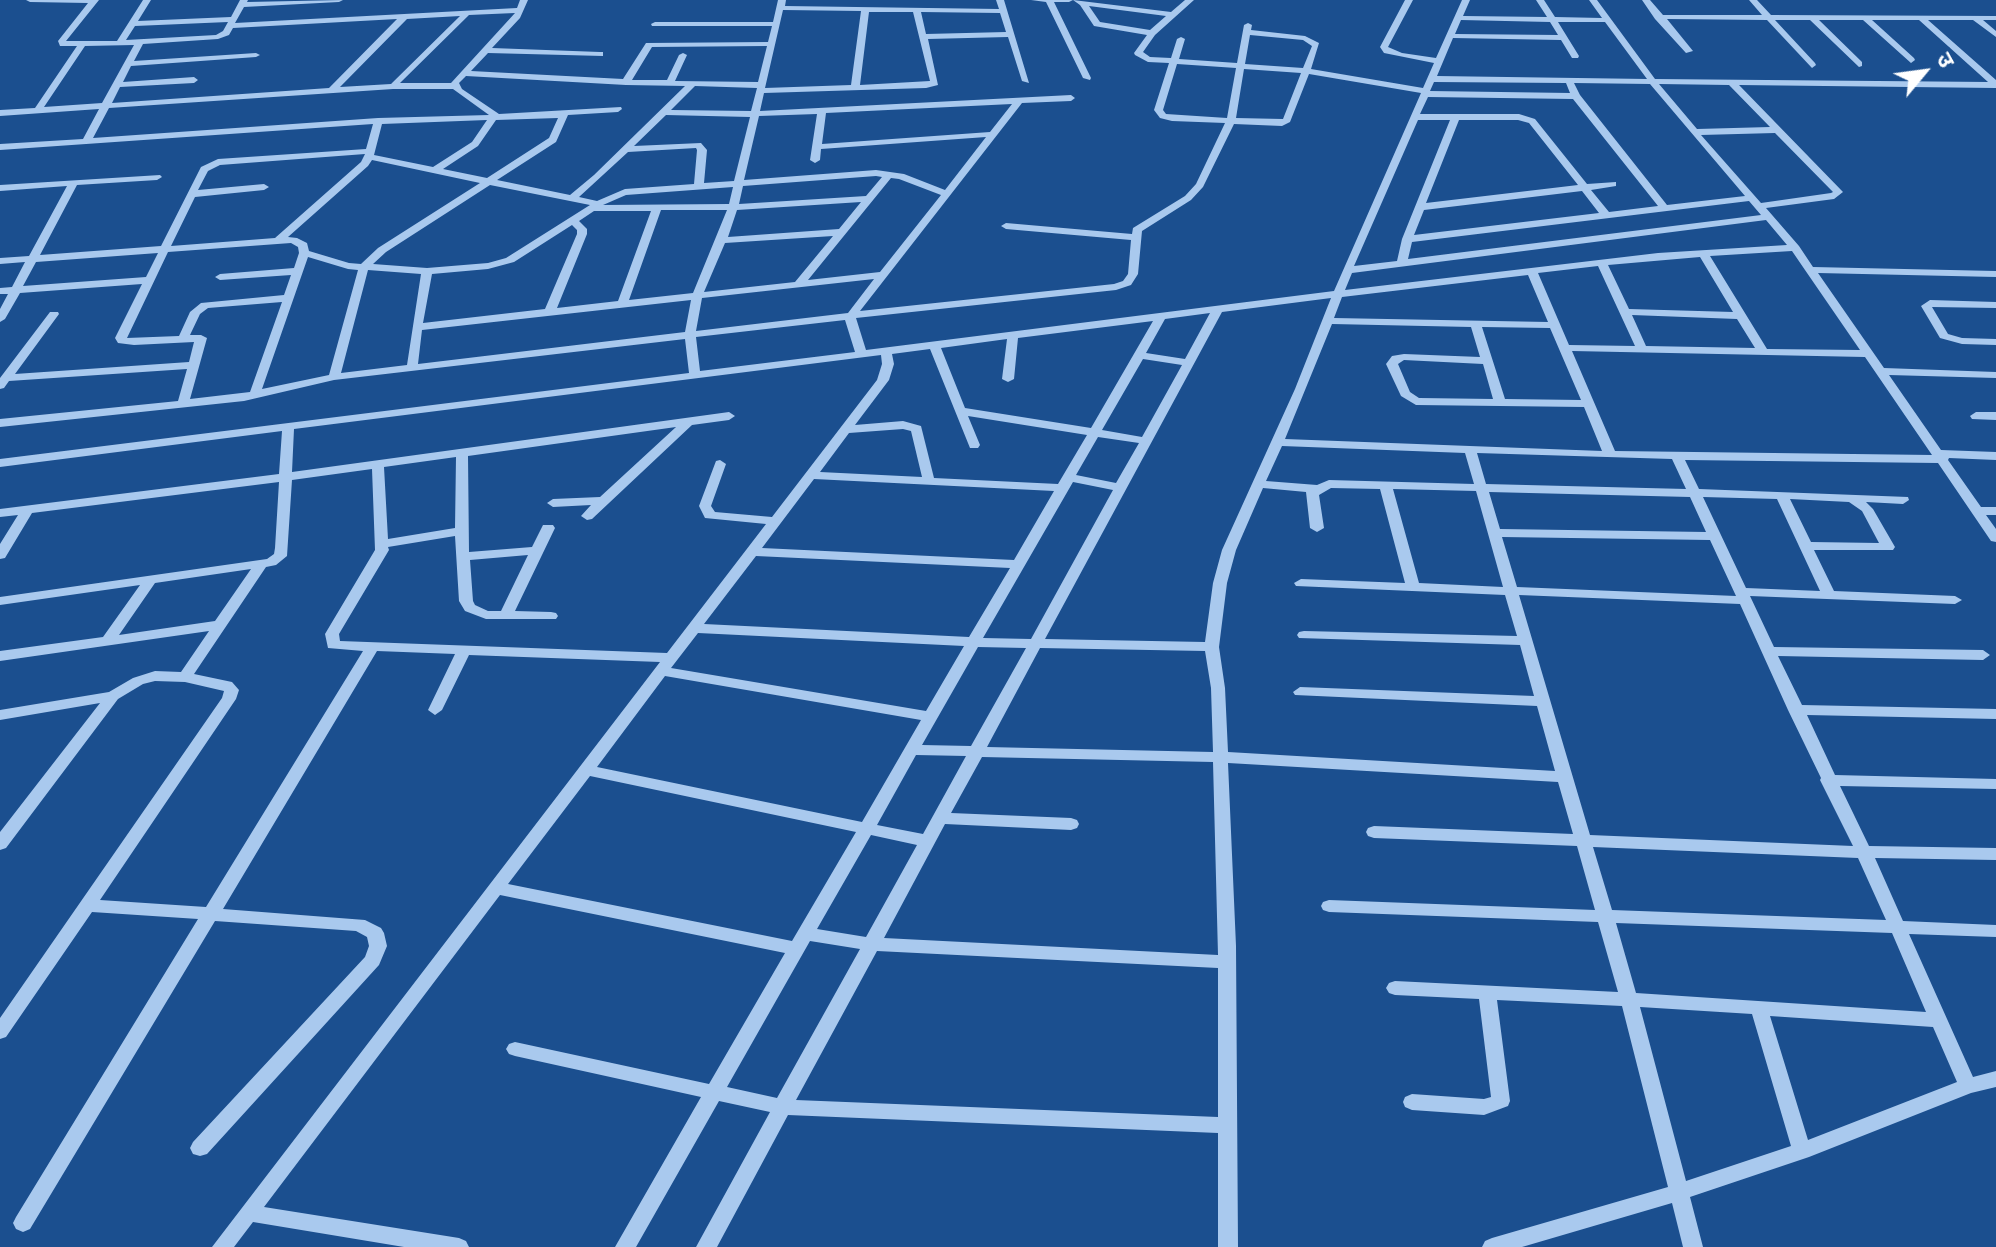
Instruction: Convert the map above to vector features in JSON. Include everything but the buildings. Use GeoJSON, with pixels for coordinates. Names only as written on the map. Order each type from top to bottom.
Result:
{"type":"FeatureCollection","features":[{"type":"Feature","properties":{"kind":"street"},"geometry":{"type":"LineString","coordinates":[[30,0],[94,0]]}},
{"type":"Feature","properties":{"kind":"street"},"geometry":{"type":"LineString","coordinates":[[94,0],[62,41],[67,46],[218,37],[226,33],[242,3],[339,0]]}},
{"type":"Feature","properties":{"kind":"street"},"geometry":{"type":"LineString","coordinates":[[120,43],[147,0]]}},
{"type":"Feature","properties":{"kind":"street"},"geometry":{"type":"LineString","coordinates":[[1000,0],[1026,81]]}},
{"type":"Feature","properties":{"kind":"street"},"geometry":{"type":"LineString","coordinates":[[1035,0],[1069,0]]}},
{"type":"Feature","properties":{"kind":"street"},"geometry":{"type":"LineString","coordinates":[[1190,0],[1152,33],[1138,53],[1140,56],[1306,71],[1426,92],[1576,96]]}},
{"type":"Feature","properties":{"kind":"street"},"geometry":{"type":"LineString","coordinates":[[1409,0],[1384,47],[1401,55],[1439,61]]}},
{"type":"Feature","properties":{"kind":"street"},"geometry":{"type":"LineString","coordinates":[[1228,1247],[1227,962],[1218,688],[1212,647],[1220,583],[1226,561],[1343,280],[1466,0]]}},
{"type":"Feature","properties":{"kind":"street"},"geometry":{"type":"LineString","coordinates":[[1540,0],[1575,56]]}},
{"type":"Feature","properties":{"kind":"street"},"geometry":{"type":"LineString","coordinates":[[1593,0],[1653,82],[1795,248],[1996,538]]}},
{"type":"Feature","properties":{"kind":"street"},"geometry":{"type":"LineString","coordinates":[[1646,0],[1689,51]]}},
{"type":"Feature","properties":{"kind":"street"},"geometry":{"type":"LineString","coordinates":[[1753,0],[1812,65]]}},
{"type":"Feature","properties":{"kind":"street"},"geometry":{"type":"LineString","coordinates":[[1050,2],[1087,78]]}},
{"type":"Feature","properties":{"kind":"street"},"geometry":{"type":"LineString","coordinates":[[1079,2],[1173,15]]}},
{"type":"Feature","properties":{"kind":"street"},"geometry":{"type":"LineString","coordinates":[[1079,2],[1097,24],[1152,33]]}},
{"type":"Feature","properties":{"kind":"street"},"geometry":{"type":"LineString","coordinates":[[695,374],[690,336],[697,295],[733,207],[781,4],[1003,11]]}},
{"type":"Feature","properties":{"kind":"street"},"geometry":{"type":"LineString","coordinates":[[131,24],[467,13],[523,5]]}},
{"type":"Feature","properties":{"kind":"street"},"geometry":{"type":"LineString","coordinates":[[455,86],[523,5]]}},
{"type":"Feature","properties":{"kind":"street"},"geometry":{"type":"LineString","coordinates":[[855,88],[865,9]]}},
{"type":"Feature","properties":{"kind":"street"},"geometry":{"type":"LineString","coordinates":[[465,73],[760,88],[855,88],[935,83],[916,10]]}},
{"type":"Feature","properties":{"kind":"street"},"geometry":{"type":"LineString","coordinates":[[1658,17],[1706,12],[1996,18]]}},
{"type":"Feature","properties":{"kind":"street"},"geometry":{"type":"LineString","coordinates":[[393,86],[467,13]]}},
{"type":"Feature","properties":{"kind":"street"},"geometry":{"type":"LineString","coordinates":[[332,90],[405,16]]}},
{"type":"Feature","properties":{"kind":"street"},"geometry":{"type":"LineString","coordinates":[[1811,16],[1859,64]]}},
{"type":"Feature","properties":{"kind":"street"},"geometry":{"type":"LineString","coordinates":[[1864,17],[1911,60]]}},
{"type":"Feature","properties":{"kind":"street"},"geometry":{"type":"LineString","coordinates":[[1459,18],[1608,20]]}},
{"type":"Feature","properties":{"kind":"street"},"geometry":{"type":"LineString","coordinates":[[1432,79],[1996,85],[1921,18]]}},
{"type":"Feature","properties":{"kind":"street"},"geometry":{"type":"LineString","coordinates":[[1975,18],[1996,35]]}},
{"type":"Feature","properties":{"kind":"street"},"geometry":{"type":"LineString","coordinates":[[655,24],[776,24]]}},
{"type":"Feature","properties":{"kind":"street"},"geometry":{"type":"LineString","coordinates":[[0,423],[255,394],[334,377],[1116,287],[1127,283],[1133,274],[1137,230],[1188,198],[1200,185],[1231,121],[1248,28],[1315,42],[1287,120],[1274,124],[1231,121],[1172,118],[1160,114],[1181,39]]}},
{"type":"Feature","properties":{"kind":"street"},"geometry":{"type":"LineString","coordinates":[[924,37],[1011,34]]}},
{"type":"Feature","properties":{"kind":"street"},"geometry":{"type":"LineString","coordinates":[[1450,36],[1564,38]]}},
{"type":"Feature","properties":{"kind":"street"},"geometry":{"type":"LineString","coordinates":[[87,140],[140,42]]}},
{"type":"Feature","properties":{"kind":"street"},"geometry":{"type":"LineString","coordinates":[[626,82],[649,45],[771,44]]}},
{"type":"Feature","properties":{"kind":"street"},"geometry":{"type":"LineString","coordinates":[[37,111],[81,46]]}},
{"type":"Feature","properties":{"kind":"street"},"geometry":{"type":"LineString","coordinates":[[486,50],[600,54]]}},
{"type":"Feature","properties":{"kind":"street"},"geometry":{"type":"LineString","coordinates":[[128,64],[256,55]]}},
{"type":"Feature","properties":{"kind":"street"},"geometry":{"type":"LineString","coordinates":[[670,83],[683,55]]}},
{"type":"Feature","properties":{"kind":"street"},"geometry":{"type":"LineString","coordinates":[[117,85],[194,80]]}},
{"type":"Feature","properties":{"kind":"street"},"geometry":{"type":"LineString","coordinates":[[1569,81],[1576,96],[1664,208]]}},
{"type":"Feature","properties":{"kind":"street"},"geometry":{"type":"LineString","coordinates":[[572,198],[693,83]]}},
{"type":"Feature","properties":{"kind":"street"},"geometry":{"type":"LineString","coordinates":[[1407,239],[1664,208],[1834,196],[1838,192],[1732,83]]}},
{"type":"Feature","properties":{"kind":"street"},"geometry":{"type":"LineString","coordinates":[[0,113],[393,86],[455,86],[495,115]]}},
{"type":"Feature","properties":{"kind":"street"},"geometry":{"type":"LineString","coordinates":[[663,112],[754,114],[1071,98]]}},
{"type":"Feature","properties":{"kind":"street"},"geometry":{"type":"LineString","coordinates":[[850,320],[1019,101]]}},
{"type":"Feature","properties":{"kind":"street"},"geometry":{"type":"LineString","coordinates":[[0,147],[378,121],[618,109]]}},
{"type":"Feature","properties":{"kind":"street"},"geometry":{"type":"LineString","coordinates":[[815,160],[822,110]]}},
{"type":"Feature","properties":{"kind":"street"},"geometry":{"type":"LineString","coordinates":[[334,377],[364,267],[382,250],[553,140],[564,117],[561,113]]}},
{"type":"Feature","properties":{"kind":"street"},"geometry":{"type":"LineString","coordinates":[[435,170],[475,144],[495,115]]}},
{"type":"Feature","properties":{"kind":"street"},"geometry":{"type":"LineString","coordinates":[[1415,117],[1519,117],[1532,121],[1606,215]]}},
{"type":"Feature","properties":{"kind":"street"},"geometry":{"type":"LineString","coordinates":[[1402,263],[1407,239],[1455,118]]}},
{"type":"Feature","properties":{"kind":"street"},"geometry":{"type":"LineString","coordinates":[[279,240],[370,154],[378,121]]}},
{"type":"Feature","properties":{"kind":"street"},"geometry":{"type":"LineString","coordinates":[[1695,132],[1778,130]]}},
{"type":"Feature","properties":{"kind":"street"},"geometry":{"type":"LineString","coordinates":[[817,147],[994,134]]}},
{"type":"Feature","properties":{"kind":"street"},"geometry":{"type":"LineString","coordinates":[[626,149],[698,145],[702,150],[699,187]]}},
{"type":"Feature","properties":{"kind":"street"},"geometry":{"type":"LineString","coordinates":[[121,370],[121,338],[204,169],[212,163],[370,154],[572,198],[596,206],[733,207],[868,199]]}},
{"type":"Feature","properties":{"kind":"street"},"geometry":{"type":"LineString","coordinates":[[304,253],[364,267],[427,271],[501,263],[520,255],[596,206],[625,192],[861,173],[889,174],[947,194]]}},
{"type":"Feature","properties":{"kind":"street"},"geometry":{"type":"LineString","coordinates":[[799,284],[889,174]]}},
{"type":"Feature","properties":{"kind":"street"},"geometry":{"type":"LineString","coordinates":[[0,188],[157,177]]}},
{"type":"Feature","properties":{"kind":"street"},"geometry":{"type":"LineString","coordinates":[[0,319],[74,182]]}},
{"type":"Feature","properties":{"kind":"street"},"geometry":{"type":"LineString","coordinates":[[1420,207],[1613,184]]}},
{"type":"Feature","properties":{"kind":"street"},"geometry":{"type":"LineString","coordinates":[[192,194],[264,187]]}},
{"type":"Feature","properties":{"kind":"street"},"geometry":{"type":"LineString","coordinates":[[623,303],[657,208]]}},
{"type":"Feature","properties":{"kind":"street"},"geometry":{"type":"LineString","coordinates":[[0,463],[1161,317],[1218,309],[1402,263],[1769,217]]}},
{"type":"Feature","properties":{"kind":"street"},"geometry":{"type":"LineString","coordinates":[[550,311],[582,234],[582,229],[573,221]]}},
{"type":"Feature","properties":{"kind":"street"},"geometry":{"type":"LineString","coordinates":[[1006,226],[1134,237]]}},
{"type":"Feature","properties":{"kind":"street"},"geometry":{"type":"LineString","coordinates":[[721,240],[841,232]]}},
{"type":"Feature","properties":{"kind":"street"},"geometry":{"type":"LineString","coordinates":[[0,261],[300,241],[304,253],[255,394]]}},
{"type":"Feature","properties":{"kind":"street"},"geometry":{"type":"LineString","coordinates":[[1343,280],[1532,272],[1702,252],[1795,248]]}},
{"type":"Feature","properties":{"kind":"street"},"geometry":{"type":"LineString","coordinates":[[1702,252],[1763,352]]}},
{"type":"Feature","properties":{"kind":"street"},"geometry":{"type":"LineString","coordinates":[[1602,263],[1642,350]]}},
{"type":"Feature","properties":{"kind":"street"},"geometry":{"type":"LineString","coordinates":[[1810,270],[1996,274]]}},
{"type":"Feature","properties":{"kind":"street"},"geometry":{"type":"LineString","coordinates":[[220,277],[297,271]]}},
{"type":"Feature","properties":{"kind":"street"},"geometry":{"type":"LineString","coordinates":[[412,368],[427,271]]}},
{"type":"Feature","properties":{"kind":"street"},"geometry":{"type":"LineString","coordinates":[[1532,272],[1610,455]]}},
{"type":"Feature","properties":{"kind":"street"},"geometry":{"type":"LineString","coordinates":[[417,327],[883,275]]}},
{"type":"Feature","properties":{"kind":"street"},"geometry":{"type":"LineString","coordinates":[[0,291],[151,280]]}},
{"type":"Feature","properties":{"kind":"street"},"geometry":{"type":"LineString","coordinates":[[184,337],[195,312],[205,305],[289,298]]}},
{"type":"Feature","properties":{"kind":"street"},"geometry":{"type":"LineString","coordinates":[[1994,307],[1930,303],[1926,306],[1944,336],[1962,341],[1996,342]]}},
{"type":"Feature","properties":{"kind":"street"},"geometry":{"type":"LineString","coordinates":[[706,1247],[1218,309]]}},
{"type":"Feature","properties":{"kind":"street"},"geometry":{"type":"LineString","coordinates":[[1625,312],[1741,316]]}},
{"type":"Feature","properties":{"kind":"street"},"geometry":{"type":"LineString","coordinates":[[5,376],[54,314]]}},
{"type":"Feature","properties":{"kind":"street"},"geometry":{"type":"LineString","coordinates":[[625,1247],[1161,317]]}},
{"type":"Feature","properties":{"kind":"street"},"geometry":{"type":"LineString","coordinates":[[850,320],[861,354]]}},
{"type":"Feature","properties":{"kind":"street"},"geometry":{"type":"LineString","coordinates":[[1328,321],[1555,325]]}},
{"type":"Feature","properties":{"kind":"street"},"geometry":{"type":"LineString","coordinates":[[1476,324],[1500,403]]}},
{"type":"Feature","properties":{"kind":"street"},"geometry":{"type":"LineString","coordinates":[[1008,379],[1013,334]]}},
{"type":"Feature","properties":{"kind":"street"},"geometry":{"type":"LineString","coordinates":[[122,341],[201,338],[183,403]]}},
{"type":"Feature","properties":{"kind":"street"},"geometry":{"type":"LineString","coordinates":[[934,344],[974,445]]}},
{"type":"Feature","properties":{"kind":"street"},"geometry":{"type":"LineString","coordinates":[[1565,348],[1869,354]]}},
{"type":"Feature","properties":{"kind":"street"},"geometry":{"type":"LineString","coordinates":[[222,1247],[883,380],[888,364],[886,350]]}},
{"type":"Feature","properties":{"kind":"street"},"geometry":{"type":"LineString","coordinates":[[1139,355],[1189,363]]}},
{"type":"Feature","properties":{"kind":"street"},"geometry":{"type":"LineString","coordinates":[[1487,361],[1404,357],[1396,358],[1392,364],[1405,394],[1416,401],[1589,404]]}},
{"type":"Feature","properties":{"kind":"street"},"geometry":{"type":"LineString","coordinates":[[5,376],[194,365]]}},
{"type":"Feature","properties":{"kind":"street"},"geometry":{"type":"LineString","coordinates":[[1881,371],[1996,375]]}},
{"type":"Feature","properties":{"kind":"street"},"geometry":{"type":"LineString","coordinates":[[960,411],[1147,441]]}},
{"type":"Feature","properties":{"kind":"street"},"geometry":{"type":"LineString","coordinates":[[0,513],[729,416]]}},
{"type":"Feature","properties":{"kind":"street"},"geometry":{"type":"LineString","coordinates":[[1976,416],[1996,416]]}},
{"type":"Feature","properties":{"kind":"street"},"geometry":{"type":"LineString","coordinates":[[587,516],[688,422]]}},
{"type":"Feature","properties":{"kind":"street"},"geometry":{"type":"LineString","coordinates":[[844,430],[903,425],[917,429],[929,481]]}},
{"type":"Feature","properties":{"kind":"street"},"geometry":{"type":"LineString","coordinates":[[0,601],[260,565],[280,556],[288,426]]}},
{"type":"Feature","properties":{"kind":"street"},"geometry":{"type":"LineString","coordinates":[[1278,442],[1610,455],[1996,456]]}},
{"type":"Feature","properties":{"kind":"street"},"geometry":{"type":"LineString","coordinates":[[1470,449],[1629,999],[1693,1247]]}},
{"type":"Feature","properties":{"kind":"street"},"geometry":{"type":"LineString","coordinates":[[462,453],[461,531],[466,601],[470,608],[486,615],[551,616]]}},
{"type":"Feature","properties":{"kind":"street"},"geometry":{"type":"LineString","coordinates":[[1677,456],[1864,852],[1968,1086]]}},
{"type":"Feature","properties":{"kind":"street"},"geometry":{"type":"LineString","coordinates":[[720,464],[705,506],[710,515],[775,521]]}},
{"type":"Feature","properties":{"kind":"street"},"geometry":{"type":"LineString","coordinates":[[378,465],[379,558],[331,639],[333,645],[464,650],[666,665],[930,717]]}},
{"type":"Feature","properties":{"kind":"street"},"geometry":{"type":"LineString","coordinates":[[810,475],[1066,483],[1121,488]]}},
{"type":"Feature","properties":{"kind":"street"},"geometry":{"type":"LineString","coordinates":[[1260,484],[1316,489],[1329,484],[1385,485],[1903,500]]}},
{"type":"Feature","properties":{"kind":"street"},"geometry":{"type":"LineString","coordinates":[[1385,485],[1413,587]]}},
{"type":"Feature","properties":{"kind":"street"},"geometry":{"type":"LineString","coordinates":[[1316,489],[1312,493],[1317,528]]}},
{"type":"Feature","properties":{"kind":"street"},"geometry":{"type":"LineString","coordinates":[[1782,495],[1829,596]]}},
{"type":"Feature","properties":{"kind":"street"},"geometry":{"type":"LineString","coordinates":[[1806,546],[1888,547],[1867,509],[1852,498]]}},
{"type":"Feature","properties":{"kind":"street"},"geometry":{"type":"LineString","coordinates":[[553,503],[603,501]]}},
{"type":"Feature","properties":{"kind":"street"},"geometry":{"type":"LineString","coordinates":[[0,555],[28,509]]}},
{"type":"Feature","properties":{"kind":"street"},"geometry":{"type":"LineString","coordinates":[[1978,511],[1996,511]]}},
{"type":"Feature","properties":{"kind":"street"},"geometry":{"type":"LineString","coordinates":[[506,615],[548,528]]}},
{"type":"Feature","properties":{"kind":"street"},"geometry":{"type":"LineString","coordinates":[[381,544],[461,531]]}},
{"type":"Feature","properties":{"kind":"street"},"geometry":{"type":"LineString","coordinates":[[1495,533],[1714,536]]}},
{"type":"Feature","properties":{"kind":"street"},"geometry":{"type":"LineString","coordinates":[[463,557],[538,550]]}},
{"type":"Feature","properties":{"kind":"street"},"geometry":{"type":"LineString","coordinates":[[751,552],[1019,564]]}},
{"type":"Feature","properties":{"kind":"street"},"geometry":{"type":"LineString","coordinates":[[185,677],[260,565]]}},
{"type":"Feature","properties":{"kind":"street"},"geometry":{"type":"LineString","coordinates":[[108,641],[150,580]]}},
{"type":"Feature","properties":{"kind":"street"},"geometry":{"type":"LineString","coordinates":[[1301,583],[1511,591],[1955,600]]}},
{"type":"Feature","properties":{"kind":"street"},"geometry":{"type":"LineString","coordinates":[[0,656],[220,625]]}},
{"type":"Feature","properties":{"kind":"street"},"geometry":{"type":"LineString","coordinates":[[693,628],[972,642],[1212,647]]}},
{"type":"Feature","properties":{"kind":"street"},"geometry":{"type":"LineString","coordinates":[[1304,635],[1526,641]]}},
{"type":"Feature","properties":{"kind":"street"},"geometry":{"type":"LineString","coordinates":[[23,1223],[372,648]]}},
{"type":"Feature","properties":{"kind":"street"},"geometry":{"type":"LineString","coordinates":[[435,710],[464,650]]}},
{"type":"Feature","properties":{"kind":"street"},"geometry":{"type":"LineString","coordinates":[[1768,651],[1983,655]]}},
{"type":"Feature","properties":{"kind":"street"},"geometry":{"type":"LineString","coordinates":[[0,715],[113,696],[138,681],[155,676],[185,677],[227,685],[232,690],[229,699],[0,1032]]}},
{"type":"Feature","properties":{"kind":"street"},"geometry":{"type":"LineString","coordinates":[[1300,692],[1543,701]]}},
{"type":"Feature","properties":{"kind":"street"},"geometry":{"type":"LineString","coordinates":[[0,844],[113,696]]}},
{"type":"Feature","properties":{"kind":"street"},"geometry":{"type":"LineString","coordinates":[[1795,710],[1996,714]]}},
{"type":"Feature","properties":{"kind":"street"},"geometry":{"type":"LineString","coordinates":[[911,750],[975,754],[1220,757],[1564,777]]}},
{"type":"Feature","properties":{"kind":"street"},"geometry":{"type":"LineString","coordinates":[[585,770],[927,841]]}},
{"type":"Feature","properties":{"kind":"street"},"geometry":{"type":"LineString","coordinates":[[1828,780],[1996,784]]}},
{"type":"Feature","properties":{"kind":"street"},"geometry":{"type":"LineString","coordinates":[[940,818],[1071,824]]}},
{"type":"Feature","properties":{"kind":"street"},"geometry":{"type":"LineString","coordinates":[[1374,832],[1864,852],[1996,854]]}},
{"type":"Feature","properties":{"kind":"street"},"geometry":{"type":"LineString","coordinates":[[496,888],[801,942],[1227,962]]}},
{"type":"Feature","properties":{"kind":"street"},"geometry":{"type":"LineString","coordinates":[[88,905],[359,925],[375,933],[378,946],[373,960],[200,1148]]}},
{"type":"Feature","properties":{"kind":"street"},"geometry":{"type":"LineString","coordinates":[[1329,906],[1996,931]]}},
{"type":"Feature","properties":{"kind":"street"},"geometry":{"type":"LineString","coordinates":[[1395,988],[1629,999],[1940,1020]]}},
{"type":"Feature","properties":{"kind":"street"},"geometry":{"type":"LineString","coordinates":[[1412,1102],[1484,1107],[1501,1101],[1487,992]]}},
{"type":"Feature","properties":{"kind":"street"},"geometry":{"type":"LineString","coordinates":[[1759,1008],[1802,1151]]}},
{"type":"Feature","properties":{"kind":"street"},"geometry":{"type":"LineString","coordinates":[[515,1049],[782,1107],[1227,1125]]}},
{"type":"Feature","properties":{"kind":"street"},"geometry":{"type":"LineString","coordinates":[[1492,1247],[1679,1192],[1802,1151],[1968,1086],[1996,1079]]}},
{"type":"Feature","properties":{"kind":"street"},"geometry":{"type":"LineString","coordinates":[[248,1213],[459,1247]]}}]}
